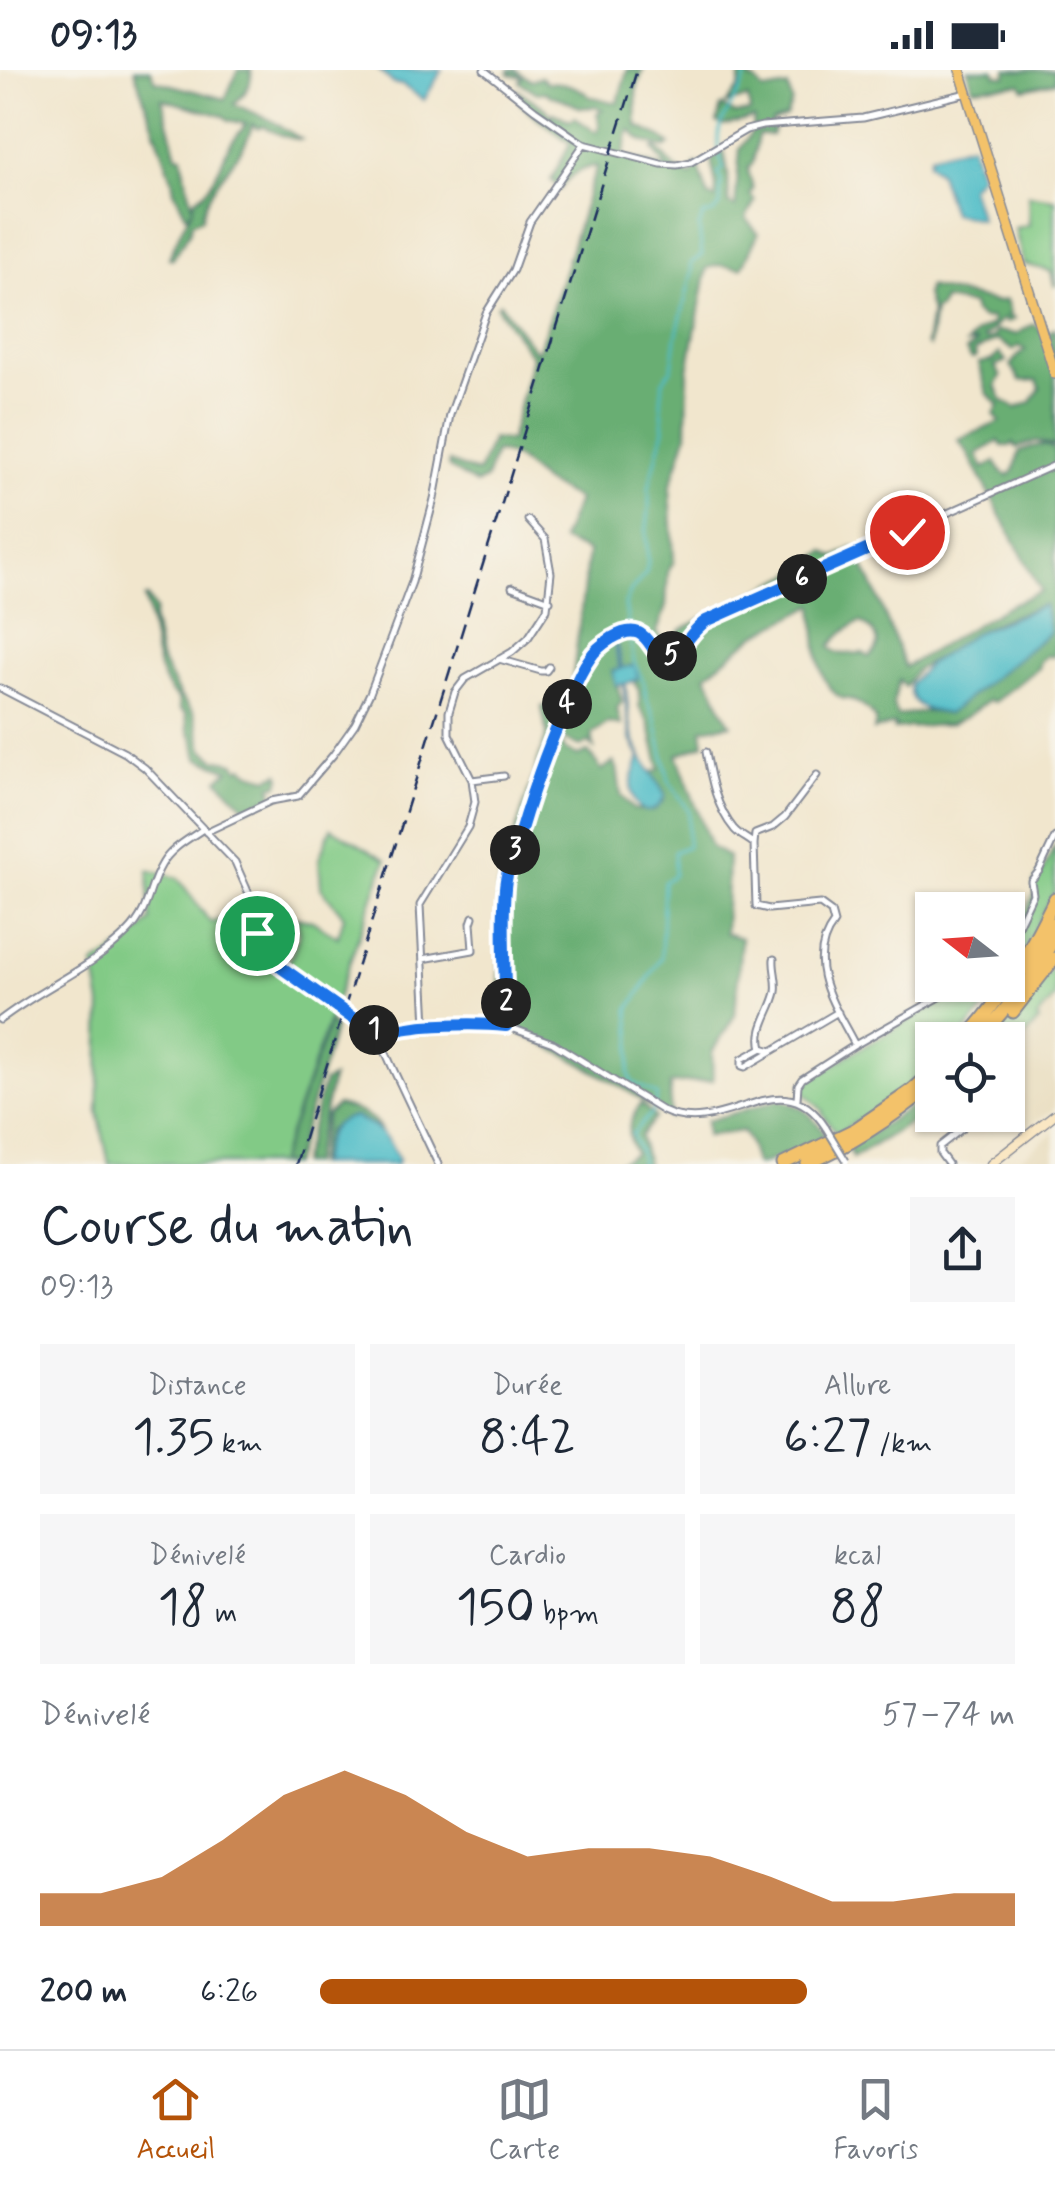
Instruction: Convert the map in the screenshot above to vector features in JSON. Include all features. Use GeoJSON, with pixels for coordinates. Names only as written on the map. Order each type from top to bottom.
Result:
{"type":"FeatureCollection","features":[{"type":"Feature","properties":{"kind":"highway"},"geometry":{"type":"LineString","coordinates":[[982,1022],[1012,981],[1055,898]]}},
{"type":"Feature","properties":{"kind":"highway"},"geometry":{"type":"LineString","coordinates":[[984,1022],[1010,994],[1055,922]]}},
{"type":"Feature","properties":{"kind":"highway"},"geometry":{"type":"LineString","coordinates":[[997,1022],[1055,938]]}},
{"type":"Feature","properties":{"kind":"highway"},"geometry":{"type":"LineString","coordinates":[[1001,1022],[1031,992],[1055,958]]}},
{"type":"Feature","properties":{"kind":"highway"},"geometry":{"type":"LineString","coordinates":[[784,1164],[855,1129],[915,1088]]}},
{"type":"Feature","properties":{"kind":"highway"},"geometry":{"type":"LineString","coordinates":[[807,1164],[883,1123],[915,1092]]}},
{"type":"Feature","properties":{"kind":"main road"},"geometry":{"type":"LineString","coordinates":[[960,70],[1055,374]]}},
{"type":"Feature","properties":{"kind":"main road"},"geometry":{"type":"LineString","coordinates":[[994,1164],[1055,1117]]}},
{"type":"Feature","properties":{"kind":"street"},"geometry":{"type":"LineString","coordinates":[[484,70],[584,144],[677,165],[691,162],[746,130],[762,126],[863,118],[967,93]]}},
{"type":"Feature","properties":{"kind":"street"},"geometry":{"type":"LineString","coordinates":[[0,1020],[102,955],[124,936],[147,906],[158,871],[170,852],[204,830],[270,801],[298,796],[354,724],[370,693],[412,582],[450,416],[482,322],[517,262],[530,222],[584,144]]}},
{"type":"Feature","properties":{"kind":"street"},"geometry":{"type":"LineString","coordinates":[[506,1026],[505,883],[539,770],[584,667],[600,647],[629,631],[639,631],[655,652],[673,656],[706,621],[1055,464]]}},
{"type":"Feature","properties":{"kind":"street"},"geometry":{"type":"LineString","coordinates":[[426,1026],[420,905],[468,827],[475,802],[472,780],[449,734],[448,712],[464,680],[528,638],[550,601],[551,572],[545,538],[528,520]]}},
{"type":"Feature","properties":{"kind":"street"},"geometry":{"type":"LineString","coordinates":[[512,587],[550,601]]}},
{"type":"Feature","properties":{"kind":"street"},"geometry":{"type":"LineString","coordinates":[[499,659],[529,669],[546,671],[548,667]]}},
{"type":"Feature","properties":{"kind":"street"},"geometry":{"type":"LineString","coordinates":[[0,688],[125,753],[145,768],[235,862],[250,896],[257,933],[270,956],[362,1026],[380,1031],[426,1026],[506,1026],[553,1043],[677,1117],[695,1119],[776,1097],[797,1100],[817,1113],[847,1162]]}},
{"type":"Feature","properties":{"kind":"street"},"geometry":{"type":"LineString","coordinates":[[706,752],[715,794],[736,832],[754,844]]}},
{"type":"Feature","properties":{"kind":"street"},"geometry":{"type":"LineString","coordinates":[[817,775],[785,817],[755,834],[756,906],[769,909],[820,904],[831,912],[834,923],[823,943],[822,970],[827,991],[856,1045]]}},
{"type":"Feature","properties":{"kind":"street"},"geometry":{"type":"LineString","coordinates":[[472,780],[504,776]]}},
{"type":"Feature","properties":{"kind":"street"},"geometry":{"type":"LineString","coordinates":[[1025,911],[1033,894],[1031,881],[1055,837]]}},
{"type":"Feature","properties":{"kind":"street"},"geometry":{"type":"LineString","coordinates":[[423,959],[473,950],[473,917]]}},
{"type":"Feature","properties":{"kind":"street"},"geometry":{"type":"LineString","coordinates":[[762,1048],[760,1036],[777,986],[774,959]]}},
{"type":"Feature","properties":{"kind":"street"},"geometry":{"type":"LineString","coordinates":[[797,1100],[802,1079],[932,1002]]}},
{"type":"Feature","properties":{"kind":"street"},"geometry":{"type":"LineString","coordinates":[[772,1051],[762,1048],[740,1062],[745,1067],[838,1012]]}},
{"type":"Feature","properties":{"kind":"street"},"geometry":{"type":"LineString","coordinates":[[380,1031],[380,1040],[438,1164]]}},
{"type":"Feature","properties":{"kind":"street"},"geometry":{"type":"LineString","coordinates":[[948,1164],[940,1146],[959,1132]]}},
{"type":"Feature","properties":{"kind":"shaded area"},"geometry":{"type":"Polygon","coordinates":[[[1055,968],[1055,1109],[1028,1126],[1025,1022],[1012,1022],[1055,968]]]}},
{"type":"Feature","properties":{"kind":"shaded area"},"geometry":{"type":"Polygon","coordinates":[[[1055,1132],[1055,1164],[1012,1164],[1055,1132]]]}},
{"type":"Feature","properties":{"kind":"green space"},"geometry":{"type":"Polygon","coordinates":[[[134,70],[150,70],[156,81],[225,99],[238,70],[251,70],[247,89],[234,104],[301,139],[252,124],[243,147],[211,193],[202,218],[192,223],[173,259],[169,258],[193,208],[187,217],[134,70]],[[162,99],[177,155],[182,156],[193,206],[246,124],[162,99]]]}},
{"type":"Feature","properties":{"kind":"green space"},"geometry":{"type":"Polygon","coordinates":[[[509,70],[515,70],[531,80],[541,77],[547,82],[576,87],[590,97],[618,102],[627,70],[643,70],[636,92],[637,126],[670,145],[666,148],[646,143],[630,129],[622,156],[667,168],[653,149],[657,148],[676,169],[691,176],[698,164],[708,196],[715,199],[711,159],[724,151],[729,204],[735,207],[740,148],[752,132],[754,118],[724,126],[717,123],[721,106],[735,114],[750,112],[748,98],[726,104],[739,88],[741,70],[753,70],[750,79],[764,91],[788,87],[792,102],[786,117],[772,122],[772,135],[758,135],[753,163],[748,169],[753,190],[750,194],[755,201],[746,218],[758,234],[741,268],[707,268],[688,370],[687,435],[670,488],[674,561],[668,572],[666,606],[657,632],[667,647],[681,630],[791,575],[825,551],[835,557],[855,547],[905,667],[1005,607],[1041,591],[958,440],[1000,422],[994,414],[999,405],[987,393],[979,363],[991,361],[1000,353],[1006,361],[995,366],[1001,376],[996,386],[1002,400],[1016,408],[1031,402],[1040,388],[1037,380],[1020,381],[1011,365],[1025,350],[1019,346],[1013,350],[997,340],[975,351],[976,357],[972,359],[966,351],[978,342],[967,344],[992,324],[991,318],[983,319],[974,313],[972,305],[943,300],[939,309],[934,310],[929,346],[926,344],[931,313],[928,287],[996,302],[1006,300],[1010,313],[1007,315],[1014,319],[1000,321],[983,337],[986,340],[994,337],[996,331],[1016,334],[1034,324],[1046,334],[1055,328],[1055,446],[1036,441],[1017,448],[1013,443],[1002,446],[999,441],[977,454],[984,468],[995,462],[1008,476],[1014,471],[1019,452],[1042,445],[1055,450],[1055,655],[1048,655],[1038,668],[994,702],[989,700],[966,717],[950,724],[894,729],[895,724],[874,730],[876,720],[868,711],[829,687],[820,665],[814,605],[754,636],[706,675],[731,724],[702,729],[704,744],[677,755],[711,847],[728,857],[725,933],[741,938],[735,1015],[712,1052],[713,1080],[670,1084],[670,1118],[588,1067],[501,1025],[498,887],[548,731],[542,707],[560,702],[565,684],[572,685],[588,552],[561,540],[578,500],[542,481],[513,456],[495,452],[486,479],[476,484],[448,467],[449,462],[478,473],[492,439],[510,441],[532,357],[497,307],[500,303],[536,352],[597,166],[577,173],[560,189],[551,180],[570,143],[521,105],[518,90],[552,117],[553,113],[570,120],[574,117],[596,132],[600,125],[597,114],[603,110],[537,93],[520,82],[522,77],[509,74],[509,70]],[[1044,605],[1002,620],[916,670],[905,686],[899,680],[893,705],[897,716],[926,711],[948,714],[1050,632],[1044,605]],[[861,622],[830,646],[833,650],[869,657],[874,652],[877,638],[861,622]],[[625,672],[619,674],[622,702],[617,708],[621,725],[608,723],[592,734],[594,748],[588,742],[581,746],[567,741],[560,733],[555,733],[560,735],[564,749],[578,756],[588,752],[602,770],[613,762],[621,795],[633,809],[653,811],[664,800],[647,774],[660,769],[649,723],[639,707],[635,684],[625,672]]]}},
{"type":"Feature","properties":{"kind":"green space"},"geometry":{"type":"Polygon","coordinates":[[[968,70],[994,70],[996,75],[1006,76],[1007,70],[1055,71],[1055,82],[1024,89],[1021,84],[973,88],[968,70]]]}},
{"type":"Feature","properties":{"kind":"green space"},"geometry":{"type":"Polygon","coordinates":[[[1028,195],[1055,199],[1055,287],[1051,271],[1023,264],[1015,228],[1029,225],[1028,195]]]}},
{"type":"Feature","properties":{"kind":"green space"},"geometry":{"type":"Polygon","coordinates":[[[144,598],[155,610],[153,621],[160,658],[194,713],[203,749],[215,759],[234,763],[251,773],[268,778],[279,773],[279,784],[272,786],[273,796],[246,808],[218,779],[229,770],[198,758],[186,714],[162,677],[144,598]]]}},
{"type":"Feature","properties":{"kind":"green space"},"geometry":{"type":"Polygon","coordinates":[[[331,828],[386,860],[278,1164],[109,1164],[98,1112],[101,1005],[94,965],[125,945],[151,921],[148,870],[178,878],[210,922],[247,914],[264,953],[289,963],[299,934],[297,917],[338,937],[344,916],[321,888],[319,859],[331,828]]]}},
{"type":"Feature","properties":{"kind":"green space"},"geometry":{"type":"Polygon","coordinates":[[[1055,845],[1055,890],[1025,947],[1025,915],[1035,893],[1034,882],[1055,845]]]}},
{"type":"Feature","properties":{"kind":"green space"},"geometry":{"type":"Polygon","coordinates":[[[1055,964],[1055,997],[1025,1036],[1025,1022],[1008,1022],[1055,964]]]}},
{"type":"Feature","properties":{"kind":"green space"},"geometry":{"type":"Polygon","coordinates":[[[941,1002],[990,1002],[974,1022],[915,1022],[915,1080],[837,1134],[823,1111],[803,1092],[802,1085],[941,1002]]]}},
{"type":"Feature","properties":{"kind":"green space"},"geometry":{"type":"Polygon","coordinates":[[[330,1022],[335,1028],[293,1164],[278,1164],[330,1022]]]}},
{"type":"Feature","properties":{"kind":"green space"},"geometry":{"type":"Polygon","coordinates":[[[332,1078],[312,1164],[300,1164],[324,1082],[332,1078]]]}},
{"type":"Feature","properties":{"kind":"green space"},"geometry":{"type":"Polygon","coordinates":[[[779,1100],[806,1112],[825,1135],[761,1164],[755,1164],[742,1131],[706,1136],[706,1121],[779,1100]]]}},
{"type":"Feature","properties":{"kind":"green space"},"geometry":{"type":"Polygon","coordinates":[[[641,1103],[655,1117],[640,1136],[647,1164],[616,1164],[635,1153],[629,1127],[641,1103]]]}},
{"type":"Feature","properties":{"kind":"green space"},"geometry":{"type":"Polygon","coordinates":[[[915,1103],[915,1120],[853,1158],[848,1148],[915,1103]]]}},
{"type":"Feature","properties":{"kind":"green space"},"geometry":{"type":"Polygon","coordinates":[[[337,1105],[367,1115],[380,1129],[355,1117],[328,1130],[316,1164],[326,1115],[337,1105]]]}},
{"type":"Feature","properties":{"kind":"water"},"geometry":{"type":"Polygon","coordinates":[[[379,70],[442,70],[424,100],[394,84],[379,70]]]}},
{"type":"Feature","properties":{"kind":"water"},"geometry":{"type":"Polygon","coordinates":[[[971,144],[980,175],[970,187],[980,219],[952,213],[939,173],[928,163],[930,155],[971,144]]]}},
{"type":"Feature","properties":{"kind":"water"},"geometry":{"type":"Polygon","coordinates":[[[1044,605],[1050,632],[948,714],[927,710],[916,703],[910,684],[929,664],[974,633],[1044,605]]]}},
{"type":"Feature","properties":{"kind":"water"},"geometry":{"type":"Polygon","coordinates":[[[616,643],[622,668],[635,665],[638,679],[625,684],[634,739],[665,795],[650,811],[640,808],[633,797],[631,784],[640,757],[631,739],[623,684],[616,685],[612,671],[620,669],[616,643]]]}},
{"type":"Feature","properties":{"kind":"water"},"geometry":{"type":"Polygon","coordinates":[[[355,1117],[386,1138],[397,1164],[319,1164],[333,1127],[355,1117]]]}},
{"type":"Feature","properties":{"kind":"waterway"},"geometry":{"type":"LineString","coordinates":[[641,1164],[632,1134],[653,1111],[657,1095],[632,1082],[629,1073],[629,1010],[661,958],[664,882],[674,875],[674,852],[687,846],[689,811],[669,781],[656,721],[634,662],[625,604],[646,573],[649,487],[664,429],[663,381],[672,367],[691,263],[702,255],[699,227],[703,215],[720,206],[718,172],[724,169],[718,138],[748,70]]}},
{"type":"Feature","properties":{"kind":"railway"},"geometry":{"type":"LineString","coordinates":[[296,1164],[637,70]]}},
{"type":"Feature","properties":{"kind":"route"},"geometry":{"type":"LineString","coordinates":[[257,933],[282,968],[368,1029],[506,1026],[505,883],[539,770],[591,656],[626,631],[639,631],[655,652],[673,656],[706,621],[907,532]]}}]}
